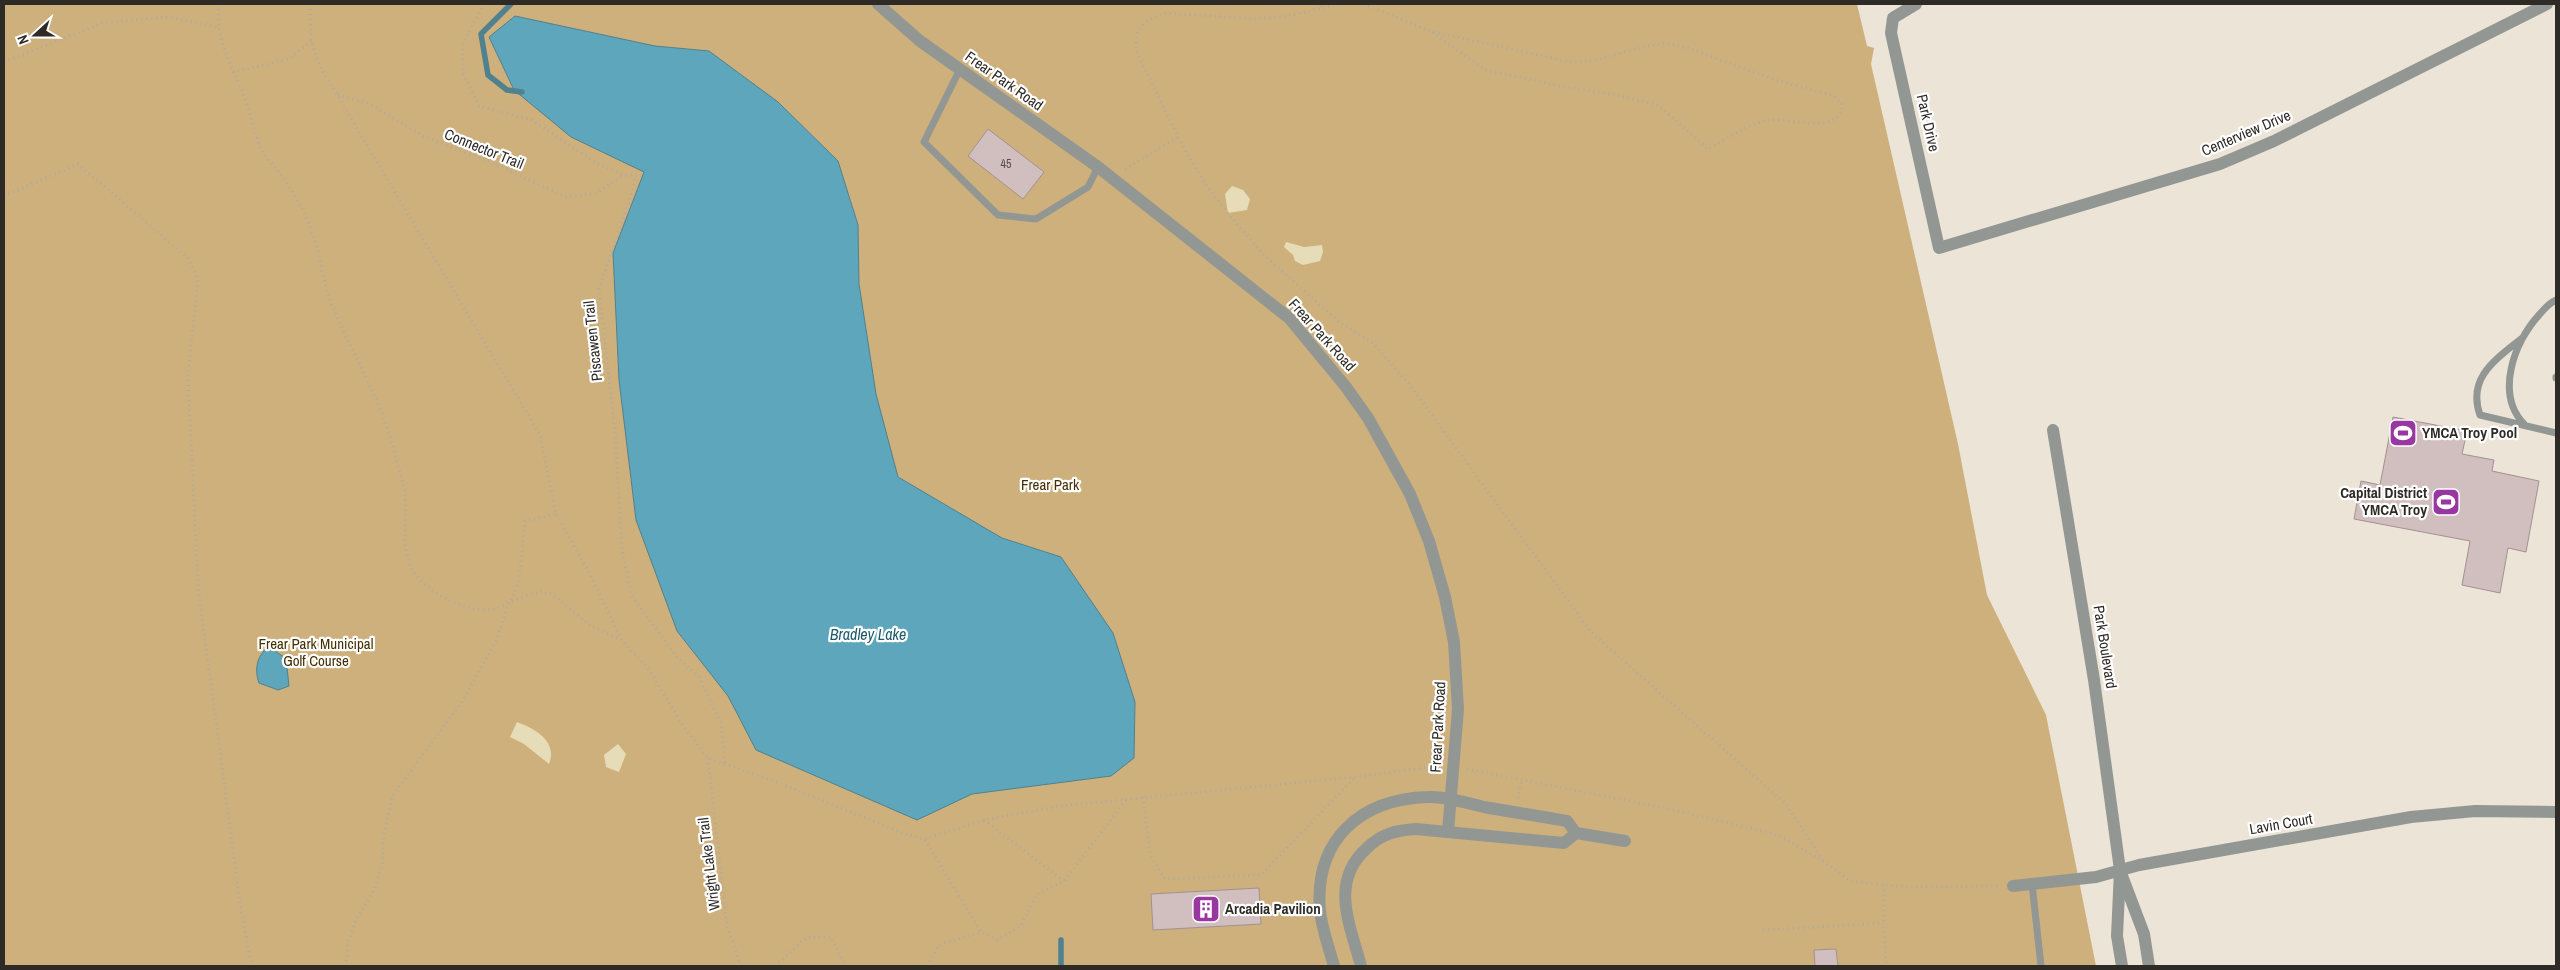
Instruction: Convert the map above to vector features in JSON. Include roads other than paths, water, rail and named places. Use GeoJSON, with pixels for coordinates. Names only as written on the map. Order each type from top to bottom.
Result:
{"type":"FeatureCollection","features":[{"type":"Feature","properties":{"kind":"street","name":"Frear Park Road"},"geometry":{"type":"LineString","coordinates":[[878,4],[920,41],[1098,167],[1289,318],[1346,387],[1368,418],[1395,465],[1429,541],[1445,597],[1454,642],[1458,709],[1448,832]]}},
{"type":"Feature","properties":{"kind":"street","name":"Park Drive"},"geometry":{"type":"LineString","coordinates":[[1916,4],[1893,18],[1891,33],[1939,248]]}},
{"type":"Feature","properties":{"kind":"street","name":"Centerview Drive"},"geometry":{"type":"LineString","coordinates":[[1939,248],[2220,164],[2274,141],[2547,4]]}},
{"type":"Feature","properties":{"kind":"street","name":"Park Boulevard"},"geometry":{"type":"LineString","coordinates":[[2053,430],[2094,680],[2120,870],[2117,936],[2122,966]]}},
{"type":"Feature","properties":{"kind":"street"},"geometry":{"type":"LineString","coordinates":[[1334,966],[1320,909],[1322,870],[1334,843],[1344,830],[1361,815],[1381,805],[1429,797],[1450,800],[1567,821],[1576,833],[1625,842]]}},
{"type":"Feature","properties":{"kind":"street","name":"Lavin Court"},"geometry":{"type":"LineString","coordinates":[[2013,886],[2096,876],[2411,817],[2475,811],[2556,812]]}},
{"type":"Feature","properties":{"kind":"street"},"geometry":{"type":"LineString","coordinates":[[1361,966],[1344,900],[1345,882],[1351,864],[1374,841],[1388,833],[1416,829],[1564,843],[1576,833]]}},
{"type":"Feature","properties":{"kind":"street","name":"Park Boulevard"},"geometry":{"type":"LineString","coordinates":[[2120,870],[2144,934],[2149,966]]}},
{"type":"Feature","properties":{"kind":"lane"},"geometry":{"type":"LineString","coordinates":[[960,69],[924,142],[998,215],[1036,219],[1088,187],[1098,167]]}},
{"type":"Feature","properties":{"kind":"lane"},"geometry":{"type":"LineString","coordinates":[[2556,300],[2544,309],[2521,339],[2494,361],[2480,378],[2475,401],[2480,415],[2556,432]]}},
{"type":"Feature","properties":{"kind":"lane"},"geometry":{"type":"LineString","coordinates":[[2521,339],[2512,360],[2512,401],[2518,418],[2525,425]]}},
{"type":"Feature","properties":{"kind":"lane"},"geometry":{"type":"LineString","coordinates":[[2032,884],[2041,966]]}},
{"type":"Feature","properties":{"kind":"water","name":"Bradley Lake"},"geometry":{"type":"Polygon","coordinates":[[[515,16],[655,46],[709,51],[778,102],[838,161],[858,225],[859,284],[876,394],[898,477],[1002,538],[1061,557],[1113,633],[1135,702],[1134,758],[1111,776],[972,794],[917,820],[756,750],[728,696],[677,631],[636,520],[619,380],[613,253],[644,172],[571,137],[514,90],[489,37],[515,16]]]}},
{"type":"Feature","properties":{"kind":"water"},"geometry":{"type":"Polygon","coordinates":[[[268,647],[286,658],[289,686],[278,690],[259,683],[257,668],[259,659],[268,647]]]}},
{"type":"Feature","properties":{"kind":"waterway"},"geometry":{"type":"LineString","coordinates":[[511,4],[481,34],[488,75],[507,90],[522,92]]}},
{"type":"Feature","properties":{"kind":"waterway"},"geometry":{"type":"LineString","coordinates":[[1061,940],[1061,966]]}},
{"type":"Feature","properties":{"kind":"place","name":"YMCA Troy Pool"},"geometry":{"type":"Point","coordinates":[2403,433]}},
{"type":"Feature","properties":{"kind":"place","name":"Capital District YMCA Troy"},"geometry":{"type":"Point","coordinates":[2446,502]}},
{"type":"Feature","properties":{"kind":"place","name":"Arcadia Pavilion"},"geometry":{"type":"Point","coordinates":[1206,909]}},
{"type":"Feature","properties":{"kind":"park label","name":"Frear Park"},"geometry":{"type":"Point","coordinates":[1050,485]}},
{"type":"Feature","properties":{"kind":"park label","name":"Frear Park Municipal Golf Course"},"geometry":{"type":"Point","coordinates":[316,652]}}]}
